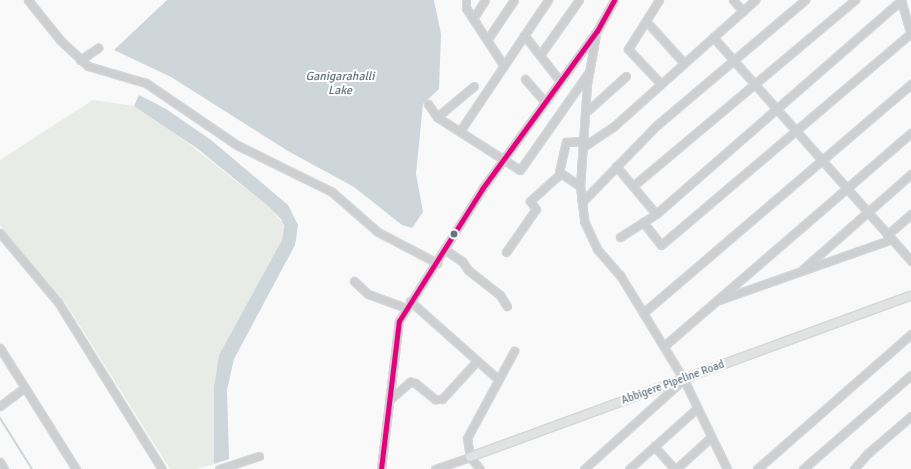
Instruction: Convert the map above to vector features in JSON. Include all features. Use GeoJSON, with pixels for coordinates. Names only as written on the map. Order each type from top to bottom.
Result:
{"type":"FeatureCollection","features":[{"type":"Feature","properties":{"kind":"main road","name":"Abbigere Pipeline Road"},"geometry":{"type":"LineString","coordinates":[[470,457],[911,296]]}},
{"type":"Feature","properties":{"kind":"street"},"geometry":{"type":"LineString","coordinates":[[28,0],[60,40],[80,60],[100,71],[112,72],[146,83],[238,145],[332,192],[378,232],[437,263]]}},
{"type":"Feature","properties":{"kind":"street"},"geometry":{"type":"LineString","coordinates":[[466,0],[466,8],[504,66]]}},
{"type":"Feature","properties":{"kind":"street"},"geometry":{"type":"LineString","coordinates":[[473,19],[485,0]]}},
{"type":"Feature","properties":{"kind":"street"},"geometry":{"type":"LineString","coordinates":[[487,40],[514,0]]}},
{"type":"Feature","properties":{"kind":"street"},"geometry":{"type":"LineString","coordinates":[[460,131],[548,0]]}},
{"type":"Feature","properties":{"kind":"street"},"geometry":{"type":"LineString","coordinates":[[540,55],[579,0]]}},
{"type":"Feature","properties":{"kind":"street"},"geometry":{"type":"LineString","coordinates":[[381,469],[399,320],[503,158],[597,31],[614,0]]}},
{"type":"Feature","properties":{"kind":"street"},"geometry":{"type":"LineString","coordinates":[[658,0],[628,49],[660,83]]}},
{"type":"Feature","properties":{"kind":"street"},"geometry":{"type":"LineString","coordinates":[[733,0],[743,11]]}},
{"type":"Feature","properties":{"kind":"street"},"geometry":{"type":"LineString","coordinates":[[506,252],[536,209],[530,201],[561,173],[566,142],[584,144],[613,127],[683,62],[756,0]]}},
{"type":"Feature","properties":{"kind":"street"},"geometry":{"type":"LineString","coordinates":[[582,202],[656,125],[805,0]]}},
{"type":"Feature","properties":{"kind":"street"},"geometry":{"type":"LineString","coordinates":[[633,186],[854,0]]}},
{"type":"Feature","properties":{"kind":"street"},"geometry":{"type":"LineString","coordinates":[[620,237],[643,222],[656,214],[901,0],[911,35],[661,245],[643,222]]}},
{"type":"Feature","properties":{"kind":"street"},"geometry":{"type":"LineString","coordinates":[[646,21],[683,62]]}},
{"type":"Feature","properties":{"kind":"street"},"geometry":{"type":"LineString","coordinates":[[597,31],[589,72],[580,186],[584,221],[597,249],[620,276],[684,380],[696,409],[726,469]]}},
{"type":"Feature","properties":{"kind":"street"},"geometry":{"type":"LineString","coordinates":[[524,35],[560,81]]}},
{"type":"Feature","properties":{"kind":"street"},"geometry":{"type":"LineString","coordinates":[[712,37],[889,237],[910,257]]}},
{"type":"Feature","properties":{"kind":"street"},"geometry":{"type":"LineString","coordinates":[[80,60],[98,48]]}},
{"type":"Feature","properties":{"kind":"street"},"geometry":{"type":"LineString","coordinates":[[428,104],[437,117],[520,170],[589,72]]}},
{"type":"Feature","properties":{"kind":"street"},"geometry":{"type":"LineString","coordinates":[[586,113],[626,76]]}},
{"type":"Feature","properties":{"kind":"street"},"geometry":{"type":"LineString","coordinates":[[525,79],[545,102]]}},
{"type":"Feature","properties":{"kind":"street"},"geometry":{"type":"LineString","coordinates":[[644,313],[911,84]]}},
{"type":"Feature","properties":{"kind":"street"},"geometry":{"type":"LineString","coordinates":[[437,117],[474,86]]}},
{"type":"Feature","properties":{"kind":"street"},"geometry":{"type":"LineString","coordinates":[[664,346],[911,133]]}},
{"type":"Feature","properties":{"kind":"street"},"geometry":{"type":"LineString","coordinates":[[616,166],[656,214]]}},
{"type":"Feature","properties":{"kind":"street"},"geometry":{"type":"LineString","coordinates":[[561,173],[580,186]]}},
{"type":"Feature","properties":{"kind":"street"},"geometry":{"type":"LineString","coordinates":[[800,272],[911,174]]}},
{"type":"Feature","properties":{"kind":"street"},"geometry":{"type":"LineString","coordinates":[[715,301],[800,272],[889,237],[911,214]]}},
{"type":"Feature","properties":{"kind":"street"},"geometry":{"type":"LineString","coordinates":[[0,233],[58,302],[162,469]]}},
{"type":"Feature","properties":{"kind":"street"},"geometry":{"type":"LineString","coordinates":[[444,249],[462,261],[468,270],[500,294],[507,306]]}},
{"type":"Feature","properties":{"kind":"street"},"geometry":{"type":"LineString","coordinates":[[354,281],[368,294],[406,308]]}},
{"type":"Feature","properties":{"kind":"street"},"geometry":{"type":"LineString","coordinates":[[410,301],[498,379]]}},
{"type":"Feature","properties":{"kind":"street"},"geometry":{"type":"LineString","coordinates":[[757,469],[911,334]]}},
{"type":"Feature","properties":{"kind":"street"},"geometry":{"type":"LineString","coordinates":[[0,348],[76,469]]}},
{"type":"Feature","properties":{"kind":"street"},"geometry":{"type":"LineString","coordinates":[[480,469],[470,457],[467,438],[514,351]]}},
{"type":"Feature","properties":{"kind":"street"},"geometry":{"type":"LineString","coordinates":[[389,400],[410,382],[415,383],[435,399],[442,399],[477,361]]}},
{"type":"Feature","properties":{"kind":"street"},"geometry":{"type":"LineString","coordinates":[[803,469],[911,375]]}},
{"type":"Feature","properties":{"kind":"street"},"geometry":{"type":"LineString","coordinates":[[584,469],[684,380]]}},
{"type":"Feature","properties":{"kind":"street"},"geometry":{"type":"LineString","coordinates":[[0,406],[24,387]]}},
{"type":"Feature","properties":{"kind":"street"},"geometry":{"type":"LineString","coordinates":[[632,468],[654,446],[696,409]]}},
{"type":"Feature","properties":{"kind":"street"},"geometry":{"type":"LineString","coordinates":[[854,469],[867,454],[911,416]]}},
{"type":"Feature","properties":{"kind":"street"},"geometry":{"type":"LineString","coordinates":[[654,446],[676,469],[711,437]]}},
{"type":"Feature","properties":{"kind":"street"},"geometry":{"type":"LineString","coordinates":[[219,469],[259,456]]}},
{"type":"Feature","properties":{"kind":"street","name":"Abbigere Pipeline Road"},"geometry":{"type":"LineString","coordinates":[[435,469],[470,457]]}},
{"type":"Feature","properties":{"kind":"street"},"geometry":{"type":"LineString","coordinates":[[0,462],[4,469]]}},
{"type":"Feature","properties":{"kind":"shaded area"},"geometry":{"type":"Polygon","coordinates":[[[93,100],[134,106],[162,123],[268,206],[283,223],[282,240],[219,355],[214,387],[214,464],[196,469],[170,469],[65,302],[0,225],[0,160],[93,100]]]}},
{"type":"Feature","properties":{"kind":"water","name":"Ganigarahalli Lake"},"geometry":{"type":"Polygon","coordinates":[[[167,0],[434,0],[441,34],[439,89],[423,104],[416,174],[423,212],[412,228],[402,225],[354,187],[288,151],[171,77],[114,50],[167,0]]]}},
{"type":"Feature","properties":{"kind":"water"},"geometry":{"type":"Polygon","coordinates":[[[139,95],[166,109],[211,140],[288,205],[298,225],[295,245],[234,359],[227,390],[229,459],[214,464],[214,387],[219,355],[282,240],[284,226],[281,219],[268,206],[198,149],[134,106],[139,95]]]}},
{"type":"Feature","properties":{"kind":"waterway"},"geometry":{"type":"LineString","coordinates":[[0,418],[32,469]]}},
{"type":"Feature","properties":{"kind":"transit line"},"geometry":{"type":"LineString","coordinates":[[381,469],[399,321],[482,189],[597,31],[614,0]]}}]}
